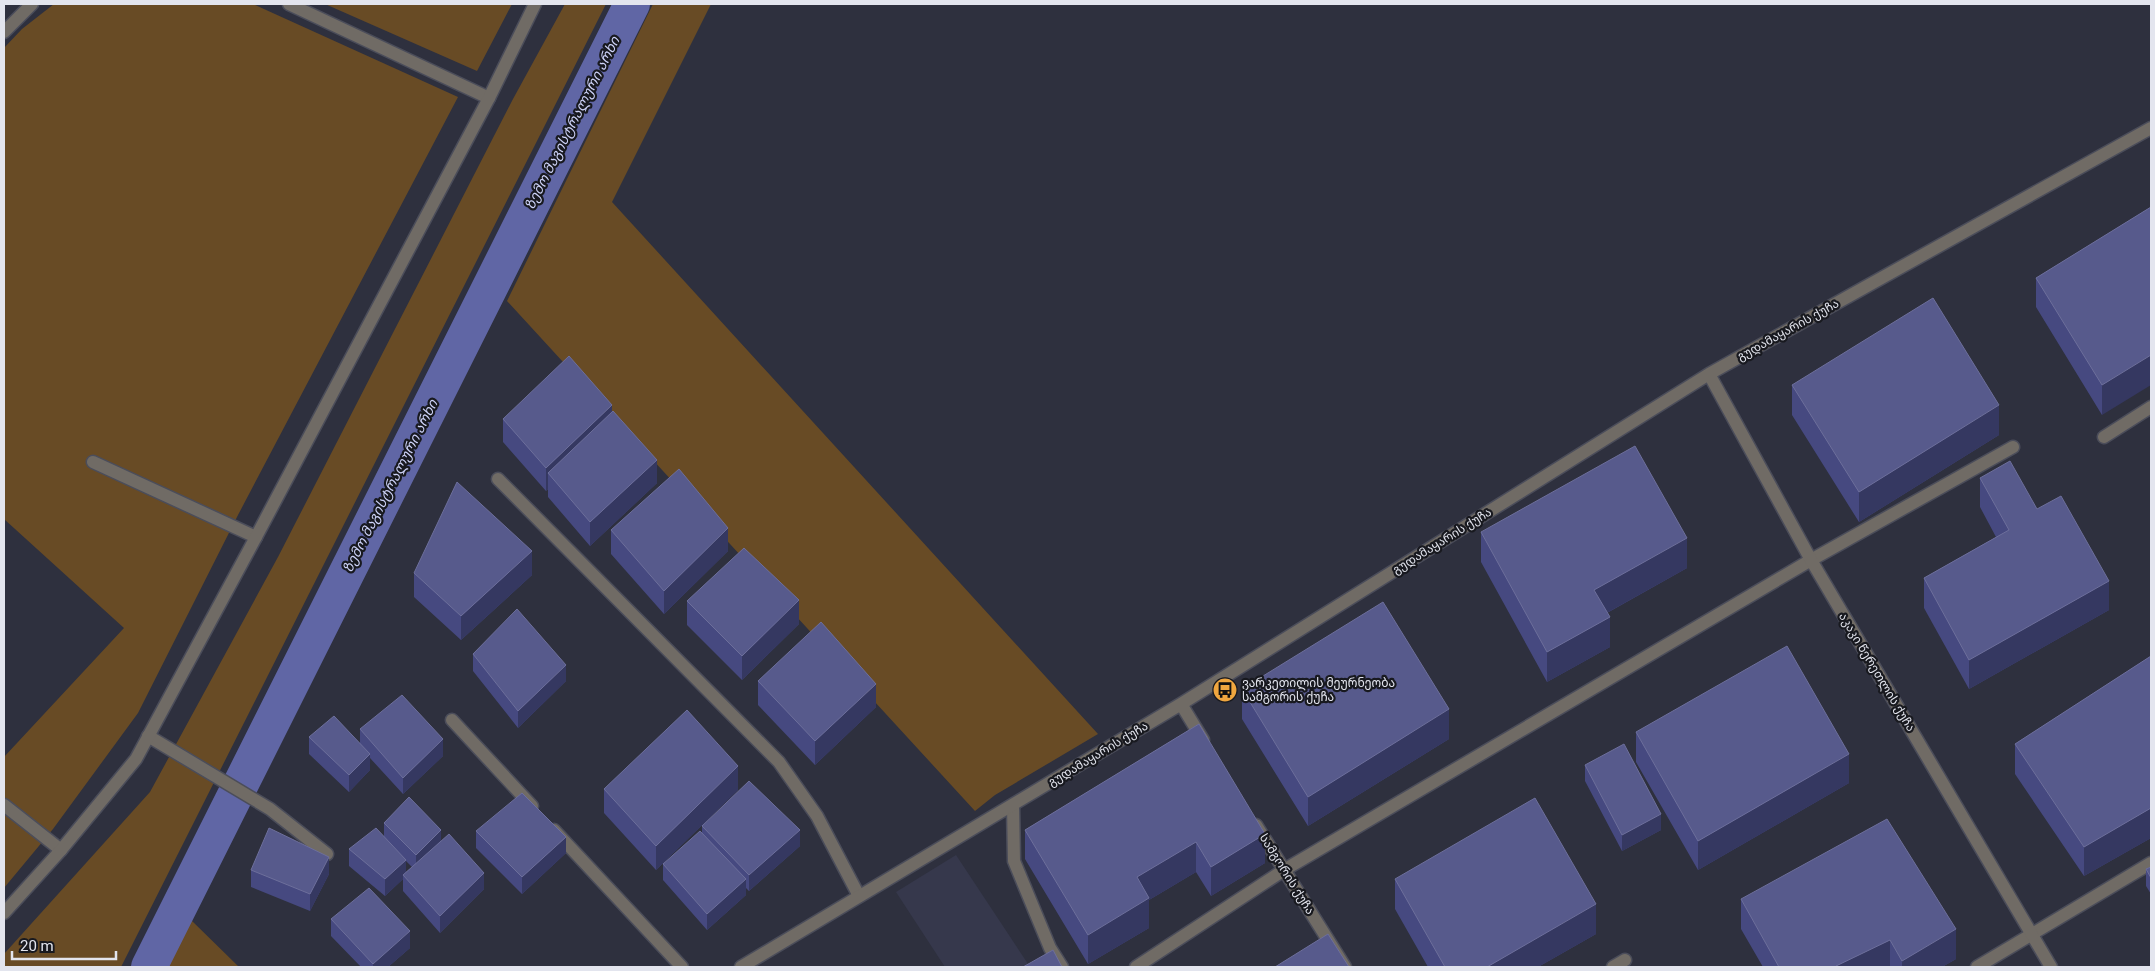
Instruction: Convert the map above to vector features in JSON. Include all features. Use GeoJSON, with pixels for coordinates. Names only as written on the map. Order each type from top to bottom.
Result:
{"type":"FeatureCollection","features":[{"type":"Feature","properties":{"kind":"street"},"geometry":{"type":"LineString","coordinates":[[4,32],[32,4]]}},
{"type":"Feature","properties":{"kind":"street"},"geometry":{"type":"LineString","coordinates":[[289,4],[489,98]]}},
{"type":"Feature","properties":{"kind":"street"},"geometry":{"type":"LineString","coordinates":[[4,913],[61,850],[136,759],[489,98],[535,4]]}},
{"type":"Feature","properties":{"kind":"street","name":"გუდამაყარის ქუჩა"},"geometry":{"type":"LineString","coordinates":[[741,967],[1180,704],[1709,374],[2151,128]]}},
{"type":"Feature","properties":{"kind":"street","name":"აკაკი წერეთლის ქუჩა"},"geometry":{"type":"LineString","coordinates":[[1709,374],[1811,560],[2051,967]]}},
{"type":"Feature","properties":{"kind":"street"},"geometry":{"type":"LineString","coordinates":[[2104,437],[2151,407]]}},
{"type":"Feature","properties":{"kind":"street"},"geometry":{"type":"LineString","coordinates":[[1136,967],[1284,870],[1811,560],[2013,447]]}},
{"type":"Feature","properties":{"kind":"street"},"geometry":{"type":"LineString","coordinates":[[93,462],[256,537]]}},
{"type":"Feature","properties":{"kind":"street"},"geometry":{"type":"LineString","coordinates":[[498,479],[780,762],[817,816],[859,896]]}},
{"type":"Feature","properties":{"kind":"street"},"geometry":{"type":"LineString","coordinates":[[1180,704],[1212,754]]}},
{"type":"Feature","properties":{"kind":"street"},"geometry":{"type":"LineString","coordinates":[[452,720],[682,967]]}},
{"type":"Feature","properties":{"kind":"street"},"geometry":{"type":"LineString","coordinates":[[148,736],[270,810],[327,854]]}},
{"type":"Feature","properties":{"kind":"street"},"geometry":{"type":"LineString","coordinates":[[1013,804],[1014,862],[1050,948],[1062,967]]}},
{"type":"Feature","properties":{"kind":"street"},"geometry":{"type":"LineString","coordinates":[[4,805],[61,850]]}},
{"type":"Feature","properties":{"kind":"street","name":"სამგორის ქუჩა"},"geometry":{"type":"LineString","coordinates":[[1248,812],[1345,967]]}},
{"type":"Feature","properties":{"kind":"street"},"geometry":{"type":"LineString","coordinates":[[1977,967],[2151,863]]}},
{"type":"Feature","properties":{"kind":"street"},"geometry":{"type":"LineString","coordinates":[[1613,967],[1625,960]]}},
{"type":"Feature","properties":{"kind":"shaded area"},"geometry":{"type":"Polygon","coordinates":[[[54,4],[253,4],[458,97],[238,515],[138,713],[53,829],[4,888],[4,757],[124,628],[4,519],[4,48],[22,29],[54,4]]]}},
{"type":"Feature","properties":{"kind":"shaded area"},"geometry":{"type":"Polygon","coordinates":[[[325,4],[512,4],[477,71],[325,4]]]}},
{"type":"Feature","properties":{"kind":"shaded area"},"geometry":{"type":"Polygon","coordinates":[[[565,4],[606,4],[121,967],[4,967],[4,954],[150,792],[278,557],[513,99],[565,4]]]}},
{"type":"Feature","properties":{"kind":"shaded area"},"geometry":{"type":"Polygon","coordinates":[[[653,4],[711,4],[612,202],[1098,734],[995,795],[975,811],[507,301],[653,4]]]}},
{"type":"Feature","properties":{"kind":"shaded area"},"geometry":{"type":"Polygon","coordinates":[[[956,855],[1030,967],[945,967],[896,892],[956,855]]]}},
{"type":"Feature","properties":{"kind":"shaded area"},"geometry":{"type":"Polygon","coordinates":[[[191,920],[239,967],[168,967],[191,920]]]}},
{"type":"Feature","properties":{"kind":"building"},"geometry":{"type":"Polygon","coordinates":[[[2151,207],[2151,355],[2102,385],[2036,278],[2151,207]]]}},
{"type":"Feature","properties":{"kind":"building"},"geometry":{"type":"Polygon","coordinates":[[[1933,298],[1999,405],[1859,492],[1792,385],[1933,298]]]}},
{"type":"Feature","properties":{"kind":"building"},"geometry":{"type":"Polygon","coordinates":[[[569,356],[612,405],[546,468],[503,419],[569,356]]]}},
{"type":"Feature","properties":{"kind":"building"},"geometry":{"type":"Polygon","coordinates":[[[613,411],[657,460],[590,522],[548,473],[613,411]]]}},
{"type":"Feature","properties":{"kind":"building"},"geometry":{"type":"Polygon","coordinates":[[[1635,446],[1687,538],[1594,590],[1610,617],[1547,652],[1481,532],[1635,446]]]}},
{"type":"Feature","properties":{"kind":"building"},"geometry":{"type":"Polygon","coordinates":[[[2010,461],[2037,509],[2061,496],[2109,581],[1969,660],[1924,578],[2009,530],[1980,478],[2010,461]]]}},
{"type":"Feature","properties":{"kind":"building"},"geometry":{"type":"Polygon","coordinates":[[[679,469],[728,528],[664,591],[611,530],[679,469]]]}},
{"type":"Feature","properties":{"kind":"building"},"geometry":{"type":"Polygon","coordinates":[[[457,482],[532,551],[461,616],[414,573],[457,482]]]}},
{"type":"Feature","properties":{"kind":"building"},"geometry":{"type":"Polygon","coordinates":[[[744,548],[799,600],[742,656],[687,601],[744,548]]]}},
{"type":"Feature","properties":{"kind":"building"},"geometry":{"type":"Polygon","coordinates":[[[1383,602],[1449,709],[1308,797],[1242,689],[1383,602]]]}},
{"type":"Feature","properties":{"kind":"building"},"geometry":{"type":"Polygon","coordinates":[[[517,609],[566,665],[518,711],[473,654],[517,609]]]}},
{"type":"Feature","properties":{"kind":"building"},"geometry":{"type":"Polygon","coordinates":[[[821,622],[876,684],[815,741],[758,681],[821,622]]]}},
{"type":"Feature","properties":{"kind":"building"},"geometry":{"type":"Polygon","coordinates":[[[1787,646],[1849,754],[1698,841],[1636,732],[1787,646]]]}},
{"type":"Feature","properties":{"kind":"building"},"geometry":{"type":"Polygon","coordinates":[[[2151,656],[2151,808],[2084,847],[2015,744],[2151,656]]]}},
{"type":"Feature","properties":{"kind":"building"},"geometry":{"type":"Polygon","coordinates":[[[402,695],[443,739],[403,778],[360,729],[402,695]]]}},
{"type":"Feature","properties":{"kind":"building"},"geometry":{"type":"Polygon","coordinates":[[[687,710],[738,766],[656,846],[604,789],[687,710]]]}},
{"type":"Feature","properties":{"kind":"building"},"geometry":{"type":"Polygon","coordinates":[[[334,716],[370,754],[349,775],[309,737],[334,716]]]}},
{"type":"Feature","properties":{"kind":"building"},"geometry":{"type":"Polygon","coordinates":[[[1199,724],[1265,834],[1211,867],[1196,842],[1137,877],[1149,898],[1088,935],[1025,830],[1199,724]]]}},
{"type":"Feature","properties":{"kind":"building"},"geometry":{"type":"Polygon","coordinates":[[[1624,744],[1661,814],[1622,835],[1585,765],[1624,744]]]}},
{"type":"Feature","properties":{"kind":"building"},"geometry":{"type":"Polygon","coordinates":[[[749,781],[800,830],[749,875],[702,826],[749,781]]]}},
{"type":"Feature","properties":{"kind":"building"},"geometry":{"type":"Polygon","coordinates":[[[522,793],[566,837],[522,877],[476,831],[522,793]]]}},
{"type":"Feature","properties":{"kind":"building"},"geometry":{"type":"Polygon","coordinates":[[[409,797],[441,830],[416,855],[384,823],[409,797]]]}},
{"type":"Feature","properties":{"kind":"building"},"geometry":{"type":"Polygon","coordinates":[[[1535,798],[1596,904],[1487,967],[1445,967],[1395,879],[1535,798]]]}},
{"type":"Feature","properties":{"kind":"building"},"geometry":{"type":"Polygon","coordinates":[[[1887,819],[1956,929],[1902,961],[1890,940],[1837,967],[1779,967],[1741,899],[1887,819]]]}},
{"type":"Feature","properties":{"kind":"building"},"geometry":{"type":"Polygon","coordinates":[[[269,828],[329,857],[310,894],[251,870],[269,828]]]}},
{"type":"Feature","properties":{"kind":"building"},"geometry":{"type":"Polygon","coordinates":[[[376,828],[406,860],[385,879],[349,849],[376,828]]]}},
{"type":"Feature","properties":{"kind":"building"},"geometry":{"type":"Polygon","coordinates":[[[700,831],[746,879],[707,914],[663,864],[700,831]]]}},
{"type":"Feature","properties":{"kind":"building"},"geometry":{"type":"Polygon","coordinates":[[[449,834],[484,873],[440,916],[403,875],[449,834]]]}},
{"type":"Feature","properties":{"kind":"building"},"geometry":{"type":"Polygon","coordinates":[[[2151,867],[2151,878],[2146,869],[2151,867]]]}},
{"type":"Feature","properties":{"kind":"building"},"geometry":{"type":"Polygon","coordinates":[[[369,888],[410,931],[373,964],[331,919],[369,888]]]}},
{"type":"Feature","properties":{"kind":"building"},"geometry":{"type":"Polygon","coordinates":[[[1328,934],[1349,967],[1275,967],[1328,934]]]}},
{"type":"Feature","properties":{"kind":"building"},"geometry":{"type":"Polygon","coordinates":[[[1053,950],[1062,967],[1023,967],[1053,950]]]}},
{"type":"Feature","properties":{"kind":"waterway","name":"ზემო მაგისტრალური არხი"},"geometry":{"type":"LineString","coordinates":[[149,967],[632,4]]}},
{"type":"Feature","properties":{"kind":"place","name":"ვარკეთილის მეურნეობა სამგორის ქუჩა"},"geometry":{"type":"Point","coordinates":[1225,690]}}]}
